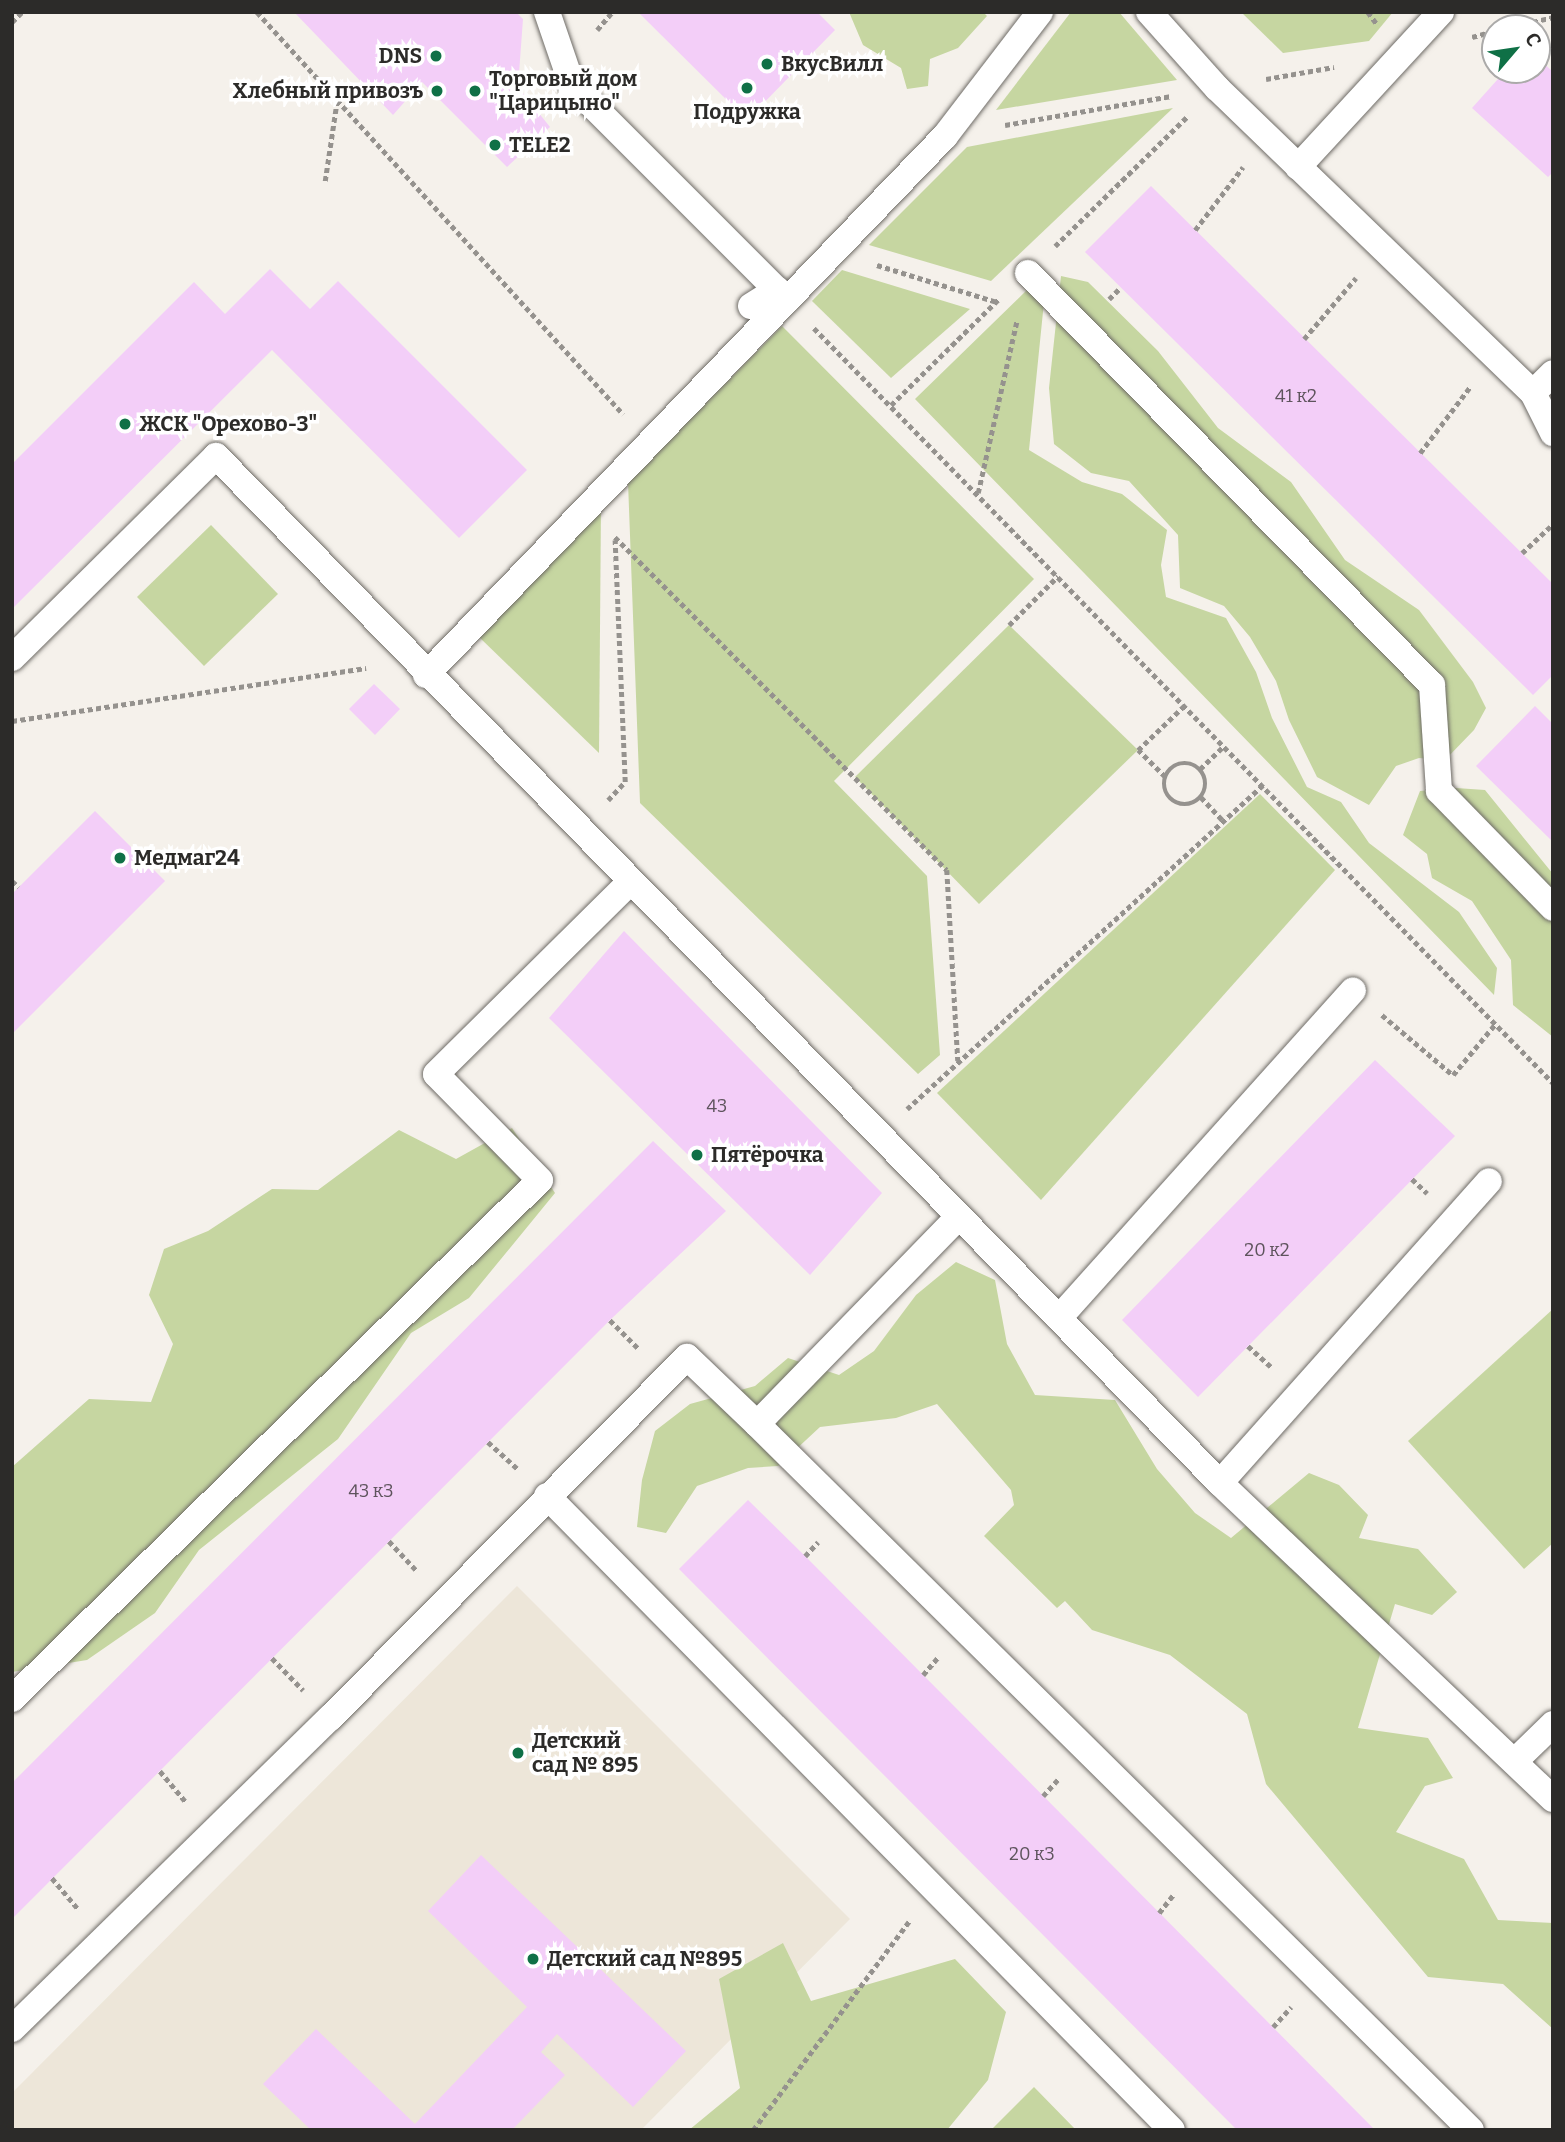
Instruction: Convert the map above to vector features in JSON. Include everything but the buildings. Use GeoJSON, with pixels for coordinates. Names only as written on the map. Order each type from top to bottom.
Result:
{"type":"FeatureCollection","features":[{"type":"Feature","properties":{"kind":"lane"},"geometry":{"type":"LineString","coordinates":[[547,12],[572,85],[782,295]]}},
{"type":"Feature","properties":{"kind":"lane"},"geometry":{"type":"LineString","coordinates":[[419,668],[650,443],[782,295],[834,251],[945,136],[1040,12]]}},
{"type":"Feature","properties":{"kind":"lane"},"geometry":{"type":"LineString","coordinates":[[1149,12],[1266,136],[1533,393],[1553,433]]}},
{"type":"Feature","properties":{"kind":"lane"},"geometry":{"type":"LineString","coordinates":[[1298,167],[1441,12]]}},
{"type":"Feature","properties":{"kind":"lane"},"geometry":{"type":"LineString","coordinates":[[1028,273],[1432,685],[1439,791],[1553,908]]}},
{"type":"Feature","properties":{"kind":"lane"},"geometry":{"type":"LineString","coordinates":[[751,306],[782,295]]}},
{"type":"Feature","properties":{"kind":"lane"},"geometry":{"type":"LineString","coordinates":[[1533,393],[1553,373]]}},
{"type":"Feature","properties":{"kind":"lane"},"geometry":{"type":"LineString","coordinates":[[12,658],[216,456],[578,831],[1220,1483],[1553,1799]]}},
{"type":"Feature","properties":{"kind":"lane"},"geometry":{"type":"LineString","coordinates":[[12,1699],[540,1180],[436,1074],[630,882]]}},
{"type":"Feature","properties":{"kind":"lane"},"geometry":{"type":"LineString","coordinates":[[1059,1318],[1353,990]]}},
{"type":"Feature","properties":{"kind":"lane"},"geometry":{"type":"LineString","coordinates":[[1220,1483],[1489,1181]]}},
{"type":"Feature","properties":{"kind":"lane"},"geometry":{"type":"LineString","coordinates":[[757,1424],[958,1217]]}},
{"type":"Feature","properties":{"kind":"lane"},"geometry":{"type":"LineString","coordinates":[[12,2029],[330,1718],[687,1357],[1471,2130]]}},
{"type":"Feature","properties":{"kind":"lane"},"geometry":{"type":"LineString","coordinates":[[547,1496],[932,1891],[1172,2130]]}},
{"type":"Feature","properties":{"kind":"lane"},"geometry":{"type":"LineString","coordinates":[[1516,1761],[1553,1724]]}},
{"type":"Feature","properties":{"kind":"path"},"geometry":{"type":"LineString","coordinates":[[12,22],[22,12]]}},
{"type":"Feature","properties":{"kind":"path"},"geometry":{"type":"LineString","coordinates":[[257,12],[650,443]]}},
{"type":"Feature","properties":{"kind":"path"},"geometry":{"type":"LineString","coordinates":[[325,181],[337,100]]}},
{"type":"Feature","properties":{"kind":"path"},"geometry":{"type":"LineString","coordinates":[[1195,230],[1266,136]]}},
{"type":"Feature","properties":{"kind":"path"},"geometry":{"type":"LineString","coordinates":[[1304,339],[1382,248]]}},
{"type":"Feature","properties":{"kind":"path"},"geometry":{"type":"LineString","coordinates":[[834,251],[997,302]]}},
{"type":"Feature","properties":{"kind":"path"},"geometry":{"type":"LineString","coordinates":[[978,494],[1028,273]]}},
{"type":"Feature","properties":{"kind":"path"},"geometry":{"type":"LineString","coordinates":[[1110,299],[1120,288]]}},
{"type":"Feature","properties":{"kind":"path"},"geometry":{"type":"LineString","coordinates":[[782,295],[1553,1083]]}},
{"type":"Feature","properties":{"kind":"path"},"geometry":{"type":"LineString","coordinates":[[1420,453],[1494,356]]}},
{"type":"Feature","properties":{"kind":"path"},"geometry":{"type":"LineString","coordinates":[[578,831],[625,782],[612,481]]}},
{"type":"Feature","properties":{"kind":"path"},"geometry":{"type":"LineString","coordinates":[[1522,553],[1553,524]]}},
{"type":"Feature","properties":{"kind":"path"},"geometry":{"type":"LineString","coordinates":[[615,537],[947,870],[958,1060]]}},
{"type":"Feature","properties":{"kind":"path"},"geometry":{"type":"LineString","coordinates":[[1009,625],[1058,576]]}},
{"type":"Feature","properties":{"kind":"path"},"geometry":{"type":"LineString","coordinates":[[12,721],[419,668]]}},
{"type":"Feature","properties":{"kind":"path"},"geometry":{"type":"LineString","coordinates":[[1166,778],[1138,750],[1185,705]]}},
{"type":"Feature","properties":{"kind":"path"},"geometry":{"type":"LineString","coordinates":[[1200,769],[1224,746]]}},
{"type":"Feature","properties":{"kind":"path"},"geometry":{"type":"LineString","coordinates":[[1182,763],[1200,769],[1206,785],[1201,797],[1179,804],[1166,792],[1166,778],[1173,766],[1182,763]]}},
{"type":"Feature","properties":{"kind":"path"},"geometry":{"type":"LineString","coordinates":[[878,1136],[958,1060],[1263,785]]}},
{"type":"Feature","properties":{"kind":"path"},"geometry":{"type":"LineString","coordinates":[[1201,797],[1223,821]]}},
{"type":"Feature","properties":{"kind":"path"},"geometry":{"type":"LineString","coordinates":[[12,881],[19,887]]}},
{"type":"Feature","properties":{"kind":"path"},"geometry":{"type":"LineString","coordinates":[[1353,990],[1453,1075],[1496,1023]]}},
{"type":"Feature","properties":{"kind":"path"},"geometry":{"type":"LineString","coordinates":[[753,2130],[932,1891]]}},
{"type":"Feature","properties":{"kind":"shaded area","name":"Детский сад № 895"},"geometry":{"type":"Polygon","coordinates":[[[517,1586],[850,1919],[641,2130],[12,2130],[12,2093],[517,1586]]]}},
{"type":"Feature","properties":{"kind":"green space"},"geometry":{"type":"Polygon","coordinates":[[[849,12],[983,12],[987,16],[958,48],[930,59],[928,86],[907,89],[901,68],[863,45],[849,12]]]}},
{"type":"Feature","properties":{"kind":"green space"},"geometry":{"type":"Polygon","coordinates":[[[1071,12],[1119,12],[1177,80],[996,110],[1071,12]]]}},
{"type":"Feature","properties":{"kind":"green space"},"geometry":{"type":"Polygon","coordinates":[[[1241,12],[1393,12],[1369,41],[1283,53],[1241,12]]]}},
{"type":"Feature","properties":{"kind":"green space"},"geometry":{"type":"Polygon","coordinates":[[[1173,108],[991,281],[869,245],[967,147],[1173,108]]]}},
{"type":"Feature","properties":{"kind":"green space"},"geometry":{"type":"Polygon","coordinates":[[[842,270],[970,309],[891,378],[812,301],[842,270]]]}},
{"type":"Feature","properties":{"kind":"green space"},"geometry":{"type":"Polygon","coordinates":[[[1061,276],[1088,282],[1158,351],[1218,428],[1291,482],[1345,560],[1419,610],[1473,682],[1486,708],[1474,730],[1445,760],[1419,758],[1396,766],[1369,805],[1317,777],[1289,720],[1276,681],[1250,637],[1224,606],[1180,588],[1178,535],[1129,481],[1091,473],[1054,444],[1049,388],[1061,276]]]}},
{"type":"Feature","properties":{"kind":"green space"},"geometry":{"type":"Polygon","coordinates":[[[1030,287],[1044,302],[1029,450],[1082,482],[1122,494],[1167,530],[1161,565],[1166,597],[1226,618],[1256,672],[1272,718],[1307,787],[1341,802],[1369,843],[1459,912],[1497,968],[1494,995],[915,399],[1030,287]]]}},
{"type":"Feature","properties":{"kind":"green space"},"geometry":{"type":"Polygon","coordinates":[[[782,326],[1034,579],[834,781],[927,876],[940,1055],[918,1074],[640,803],[628,482],[782,326]]]}},
{"type":"Feature","properties":{"kind":"green space"},"geometry":{"type":"Polygon","coordinates":[[[601,504],[599,753],[478,636],[601,504]]]}},
{"type":"Feature","properties":{"kind":"green space"},"geometry":{"type":"Polygon","coordinates":[[[211,525],[278,594],[204,666],[137,597],[211,525]]]}},
{"type":"Feature","properties":{"kind":"green space"},"geometry":{"type":"Polygon","coordinates":[[[1009,625],[1138,750],[979,904],[855,777],[1009,625]]]}},
{"type":"Feature","properties":{"kind":"green space"},"geometry":{"type":"Polygon","coordinates":[[[1456,788],[1485,790],[1553,874],[1553,1037],[1513,1005],[1511,960],[1472,901],[1432,878],[1427,854],[1403,835],[1420,791],[1456,788]]]}},
{"type":"Feature","properties":{"kind":"green space"},"geometry":{"type":"Polygon","coordinates":[[[1260,794],[1335,870],[1041,1200],[937,1093],[1260,794]]]}},
{"type":"Feature","properties":{"kind":"green space"},"geometry":{"type":"Polygon","coordinates":[[[512,1128],[555,1193],[469,1298],[411,1333],[338,1439],[199,1550],[155,1613],[87,1660],[12,1672],[12,1467],[89,1399],[151,1402],[173,1344],[149,1295],[164,1249],[208,1231],[272,1189],[318,1190],[399,1130],[456,1159],[512,1128]]]}},
{"type":"Feature","properties":{"kind":"green space"},"geometry":{"type":"Polygon","coordinates":[[[956,1262],[995,1280],[1007,1344],[1035,1395],[1115,1400],[1157,1469],[1195,1513],[1231,1538],[1309,1473],[1339,1485],[1368,1515],[1359,1538],[1418,1549],[1457,1592],[1432,1615],[1395,1604],[1358,1728],[1428,1738],[1453,1778],[1425,1786],[1396,1832],[1464,1859],[1498,1920],[1553,1923],[1553,2029],[1503,1984],[1428,1977],[1266,1784],[1247,1714],[1170,1655],[1092,1630],[1065,1601],[1057,1608],[984,1536],[1014,1505],[1011,1490],[937,1404],[896,1418],[820,1427],[778,1466],[748,1468],[697,1486],[666,1533],[637,1527],[642,1480],[655,1431],[690,1404],[755,1386],[788,1358],[839,1375],[874,1351],[916,1295],[956,1262]]]}},
{"type":"Feature","properties":{"kind":"green space"},"geometry":{"type":"Polygon","coordinates":[[[1553,1309],[1553,1543],[1524,1569],[1408,1441],[1553,1309]]]}},
{"type":"Feature","properties":{"kind":"green space"},"geometry":{"type":"Polygon","coordinates":[[[783,1943],[811,2001],[955,1959],[1006,2012],[988,2080],[947,2130],[689,2130],[740,2088],[719,1979],[783,1943]]]}},
{"type":"Feature","properties":{"kind":"green space"},"geometry":{"type":"Polygon","coordinates":[[[1034,2087],[1076,2130],[991,2130],[1034,2087]]]}},
{"type":"Feature","properties":{"kind":"place","name":"DNS"},"geometry":{"type":"Point","coordinates":[436,56]}},
{"type":"Feature","properties":{"kind":"place","name":"ВкусВилл"},"geometry":{"type":"Point","coordinates":[767,64]}},
{"type":"Feature","properties":{"kind":"place","name":"Подружка"},"geometry":{"type":"Point","coordinates":[747,88]}},
{"type":"Feature","properties":{"kind":"place","name":"Хлебный привозъ"},"geometry":{"type":"Point","coordinates":[437,91]}},
{"type":"Feature","properties":{"kind":"place","name":"Торговый дом \"Царицыно\""},"geometry":{"type":"Point","coordinates":[475,91]}},
{"type":"Feature","properties":{"kind":"place","name":"TELE2"},"geometry":{"type":"Point","coordinates":[495,145]}},
{"type":"Feature","properties":{"kind":"place","name":"ЖСК \"Орехово-3\""},"geometry":{"type":"Point","coordinates":[125,424]}},
{"type":"Feature","properties":{"kind":"place","name":"Медмаг24"},"geometry":{"type":"Point","coordinates":[120,858]}},
{"type":"Feature","properties":{"kind":"place","name":"Пятёрочка"},"geometry":{"type":"Point","coordinates":[697,1155]}},
{"type":"Feature","properties":{"kind":"place","name":"Детский сад № 895"},"geometry":{"type":"Point","coordinates":[518,1753]}},
{"type":"Feature","properties":{"kind":"place","name":"Детский сад №895"},"geometry":{"type":"Point","coordinates":[533,1959]}}]}
